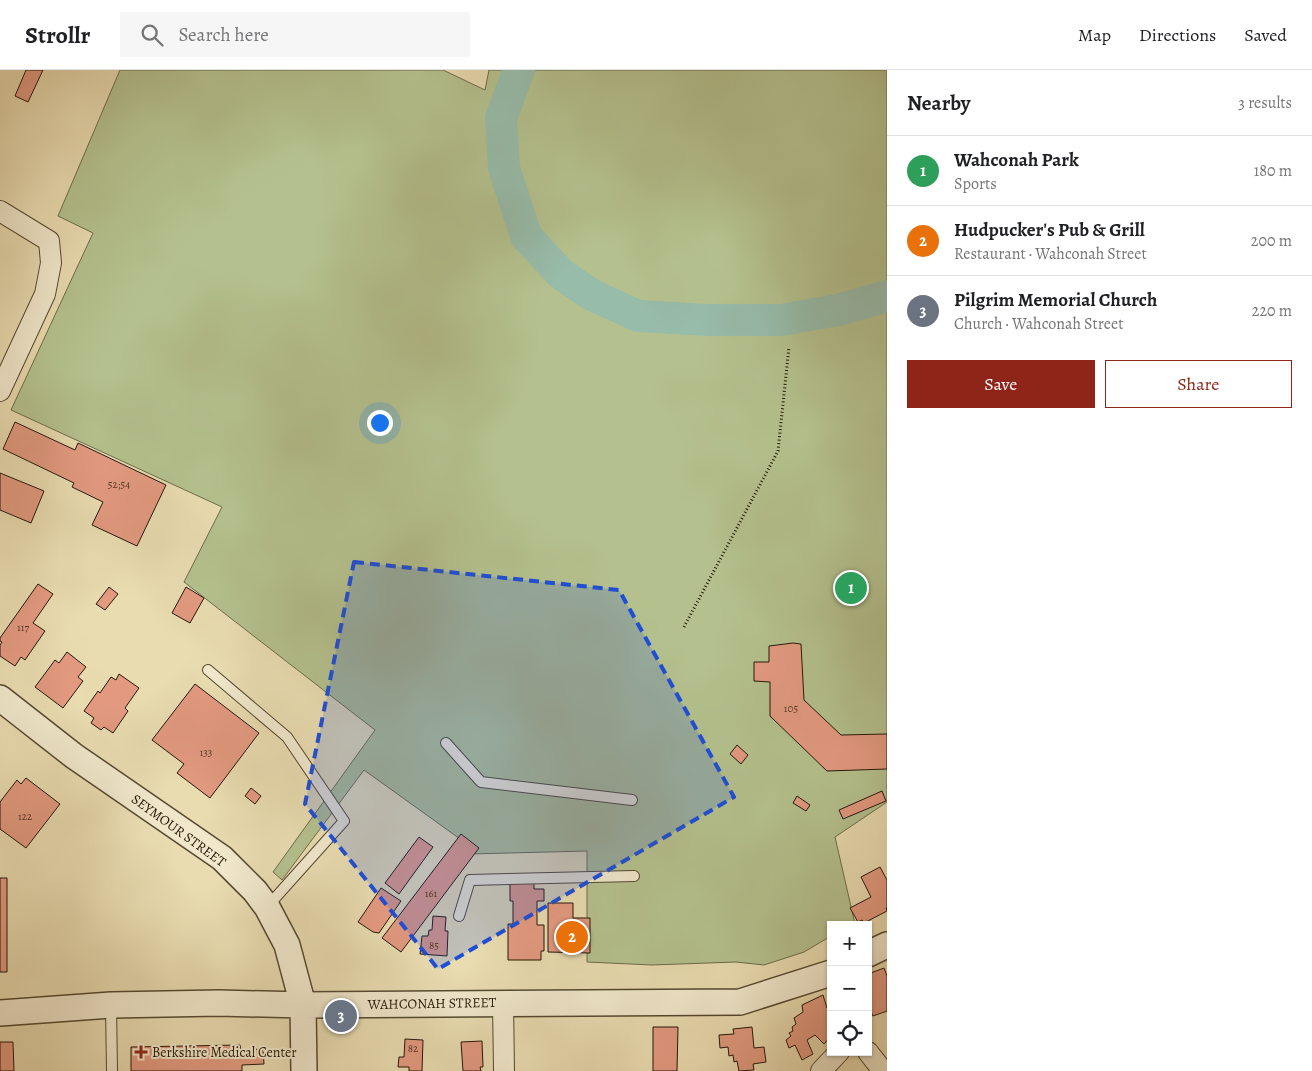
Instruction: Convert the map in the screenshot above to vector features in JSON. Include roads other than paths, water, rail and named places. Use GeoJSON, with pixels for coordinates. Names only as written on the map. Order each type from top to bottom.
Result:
{"type":"FeatureCollection","features":[{"type":"Feature","properties":{"kind":"street"},"geometry":{"type":"LineString","coordinates":[[0,212],[48,241],[51,263],[45,294],[0,391]]}},
{"type":"Feature","properties":{"kind":"street","name":"SEYMOUR STREET"},"geometry":{"type":"LineString","coordinates":[[0,698],[74,756],[222,858],[255,891],[267,907],[287,945],[303,1005],[304,1071]]}},
{"type":"Feature","properties":{"kind":"street"},"geometry":{"type":"LineString","coordinates":[[872,952],[887,945]]}},
{"type":"Feature","properties":{"kind":"street","name":"WAHCONAH STREET"},"geometry":{"type":"LineString","coordinates":[[0,1012],[112,1005],[219,1003],[303,1005],[503,1002],[740,1002],[827,977]]}},
{"type":"Feature","properties":{"kind":"street"},"geometry":{"type":"LineString","coordinates":[[503,1002],[504,1071]]}},
{"type":"Feature","properties":{"kind":"street"},"geometry":{"type":"LineString","coordinates":[[821,1071],[835,1056]]}},
{"type":"Feature","properties":{"kind":"street"},"geometry":{"type":"LineString","coordinates":[[871,1056],[883,1071]]}},
{"type":"Feature","properties":{"kind":"lane"},"geometry":{"type":"LineString","coordinates":[[208,670],[287,737],[344,821],[267,907]]}},
{"type":"Feature","properties":{"kind":"lane"},"geometry":{"type":"LineString","coordinates":[[446,743],[482,782],[632,800]]}},
{"type":"Feature","properties":{"kind":"lane"},"geometry":{"type":"LineString","coordinates":[[459,916],[470,880],[634,876]]}},
{"type":"Feature","properties":{"kind":"lane"},"geometry":{"type":"LineString","coordinates":[[112,1005],[112,1071]]}},
{"type":"Feature","properties":{"kind":"waterway"},"geometry":{"type":"LineString","coordinates":[[519,70],[501,118],[504,168],[526,236],[561,274],[592,295],[638,316],[708,320],[781,320],[838,310],[887,296]]}},
{"type":"Feature","properties":{"kind":"place","name":"Wahconah Park"},"geometry":{"type":"Point","coordinates":[851,588]}},
{"type":"Feature","properties":{"kind":"place","name":"Hudpucker's Pub & Grill"},"geometry":{"type":"Point","coordinates":[572,937]}},
{"type":"Feature","properties":{"kind":"place","name":"Pilgrim Memorial Church"},"geometry":{"type":"Point","coordinates":[341,1016]}},
{"type":"Feature","properties":{"kind":"place","name":"Berkshire Medical Center"},"geometry":{"type":"Point","coordinates":[141,1052]}}]}
